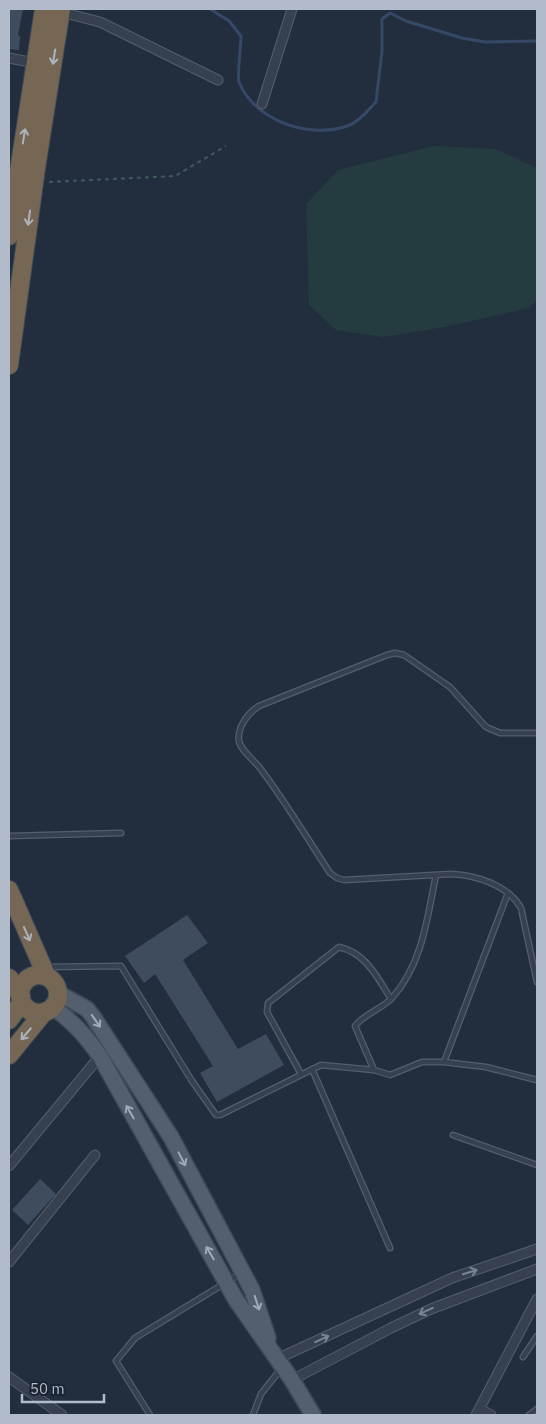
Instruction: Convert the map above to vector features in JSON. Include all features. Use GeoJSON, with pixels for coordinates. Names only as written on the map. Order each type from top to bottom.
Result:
{"type":"FeatureCollection","features":[{"type":"Feature","properties":{"kind":"highway"},"geometry":{"type":"LineString","coordinates":[[9,236],[18,168],[36,64],[55,10]]}},
{"type":"Feature","properties":{"kind":"highway"},"geometry":{"type":"LineString","coordinates":[[9,364],[55,10]]}},
{"type":"Feature","properties":{"kind":"highway"},"geometry":{"type":"LineString","coordinates":[[9,890],[45,972],[54,983],[52,1004],[9,1055]]}},
{"type":"Feature","properties":{"kind":"highway"},"geometry":{"type":"LineString","coordinates":[[9,1020],[22,999],[22,985],[26,980],[45,972]]}},
{"type":"Feature","properties":{"kind":"highway"},"geometry":{"type":"LineString","coordinates":[[9,978],[27,1008],[32,1011],[52,1004]]}},
{"type":"Feature","properties":{"kind":"main road"},"geometry":{"type":"LineString","coordinates":[[52,1004],[83,1032],[100,1056],[236,1300],[292,1380],[313,1415]]}},
{"type":"Feature","properties":{"kind":"main road"},"geometry":{"type":"LineString","coordinates":[[52,1004],[87,1009],[170,1137],[252,1290],[278,1360]]}},
{"type":"Feature","properties":{"kind":"street"},"geometry":{"type":"LineString","coordinates":[[262,104],[292,9]]}},
{"type":"Feature","properties":{"kind":"street"},"geometry":{"type":"LineString","coordinates":[[55,10],[100,22],[218,80]]}},
{"type":"Feature","properties":{"kind":"street"},"geometry":{"type":"LineString","coordinates":[[9,58],[36,64]]}},
{"type":"Feature","properties":{"kind":"street"},"geometry":{"type":"LineString","coordinates":[[18,168],[35,175]]}},
{"type":"Feature","properties":{"kind":"street"},"geometry":{"type":"LineString","coordinates":[[9,1166],[100,1056]]}},
{"type":"Feature","properties":{"kind":"street"},"geometry":{"type":"LineString","coordinates":[[9,1262],[95,1155]]}},
{"type":"Feature","properties":{"kind":"street"},"geometry":{"type":"LineString","coordinates":[[278,1360],[452,1278],[537,1249]]}},
{"type":"Feature","properties":{"kind":"street"},"geometry":{"type":"LineString","coordinates":[[292,1380],[431,1308],[537,1269]]}},
{"type":"Feature","properties":{"kind":"street"},"geometry":{"type":"LineString","coordinates":[[491,1415],[478,1412],[537,1299]]}},
{"type":"Feature","properties":{"kind":"street"},"geometry":{"type":"LineString","coordinates":[[9,1377],[62,1415]]}},
{"type":"Feature","properties":{"kind":"lane"},"geometry":{"type":"LineString","coordinates":[[537,733],[512,734],[494,731],[479,720],[450,686],[404,655],[396,653],[386,655],[268,703],[249,714],[240,733],[239,740],[241,746],[260,768],[330,873],[337,878],[344,880],[457,874],[477,878],[508,893],[516,900],[520,908],[537,982]]}},
{"type":"Feature","properties":{"kind":"lane"},"geometry":{"type":"LineString","coordinates":[[9,836],[121,833]]}},
{"type":"Feature","properties":{"kind":"lane"},"geometry":{"type":"LineString","coordinates":[[374,1070],[354,1026],[391,999],[418,955],[436,875]]}},
{"type":"Feature","properties":{"kind":"lane"},"geometry":{"type":"LineString","coordinates":[[444,1062],[508,893]]}},
{"type":"Feature","properties":{"kind":"lane"},"geometry":{"type":"LineString","coordinates":[[301,1074],[267,1012],[268,1003],[339,947],[352,951],[369,964],[391,999]]}},
{"type":"Feature","properties":{"kind":"lane"},"geometry":{"type":"LineString","coordinates":[[45,972],[121,966],[192,1082],[216,1115],[220,1115],[321,1065],[374,1070],[390,1075],[422,1062],[444,1062],[486,1067],[537,1080]]}},
{"type":"Feature","properties":{"kind":"lane"},"geometry":{"type":"LineString","coordinates":[[312,1069],[390,1248]]}},
{"type":"Feature","properties":{"kind":"lane"},"geometry":{"type":"LineString","coordinates":[[453,1135],[537,1165]]}},
{"type":"Feature","properties":{"kind":"lane"},"geometry":{"type":"LineString","coordinates":[[150,1415],[116,1362],[135,1338],[243,1273]]}},
{"type":"Feature","properties":{"kind":"lane"},"geometry":{"type":"LineString","coordinates":[[523,1357],[537,1336]]}},
{"type":"Feature","properties":{"kind":"lane"},"geometry":{"type":"LineString","coordinates":[[253,1415],[278,1360]]}},
{"type":"Feature","properties":{"kind":"lane"},"geometry":{"type":"LineString","coordinates":[[529,1415],[537,1408]]}},
{"type":"Feature","properties":{"kind":"path"},"geometry":{"type":"LineString","coordinates":[[35,175],[175,176],[226,146]]}},
{"type":"Feature","properties":{"kind":"green space"},"geometry":{"type":"Polygon","coordinates":[[[434,146],[496,149],[537,168],[537,299],[530,308],[444,327],[383,337],[336,330],[309,305],[306,204],[338,170],[434,146]]]}},
{"type":"Feature","properties":{"kind":"building"},"geometry":{"type":"Polygon","coordinates":[[[9,9],[23,9],[18,35],[20,36],[19,50],[9,49],[9,9]]]}},
{"type":"Feature","properties":{"kind":"building"},"geometry":{"type":"Polygon","coordinates":[[[187,915],[208,943],[183,960],[238,1049],[266,1034],[284,1065],[217,1102],[200,1073],[213,1066],[155,974],[144,983],[125,956],[187,915]]]}},
{"type":"Feature","properties":{"kind":"building"},"geometry":{"type":"Polygon","coordinates":[[[40,1179],[56,1194],[28,1225],[12,1210],[40,1179]]]}},
{"type":"Feature","properties":{"kind":"waterway"},"geometry":{"type":"LineString","coordinates":[[210,9],[229,21],[241,36],[239,82],[247,96],[258,108],[271,117],[302,129],[335,129],[350,125],[361,118],[376,102],[382,51],[382,19],[390,13],[406,21],[462,38],[485,42],[537,41]]}}]}
